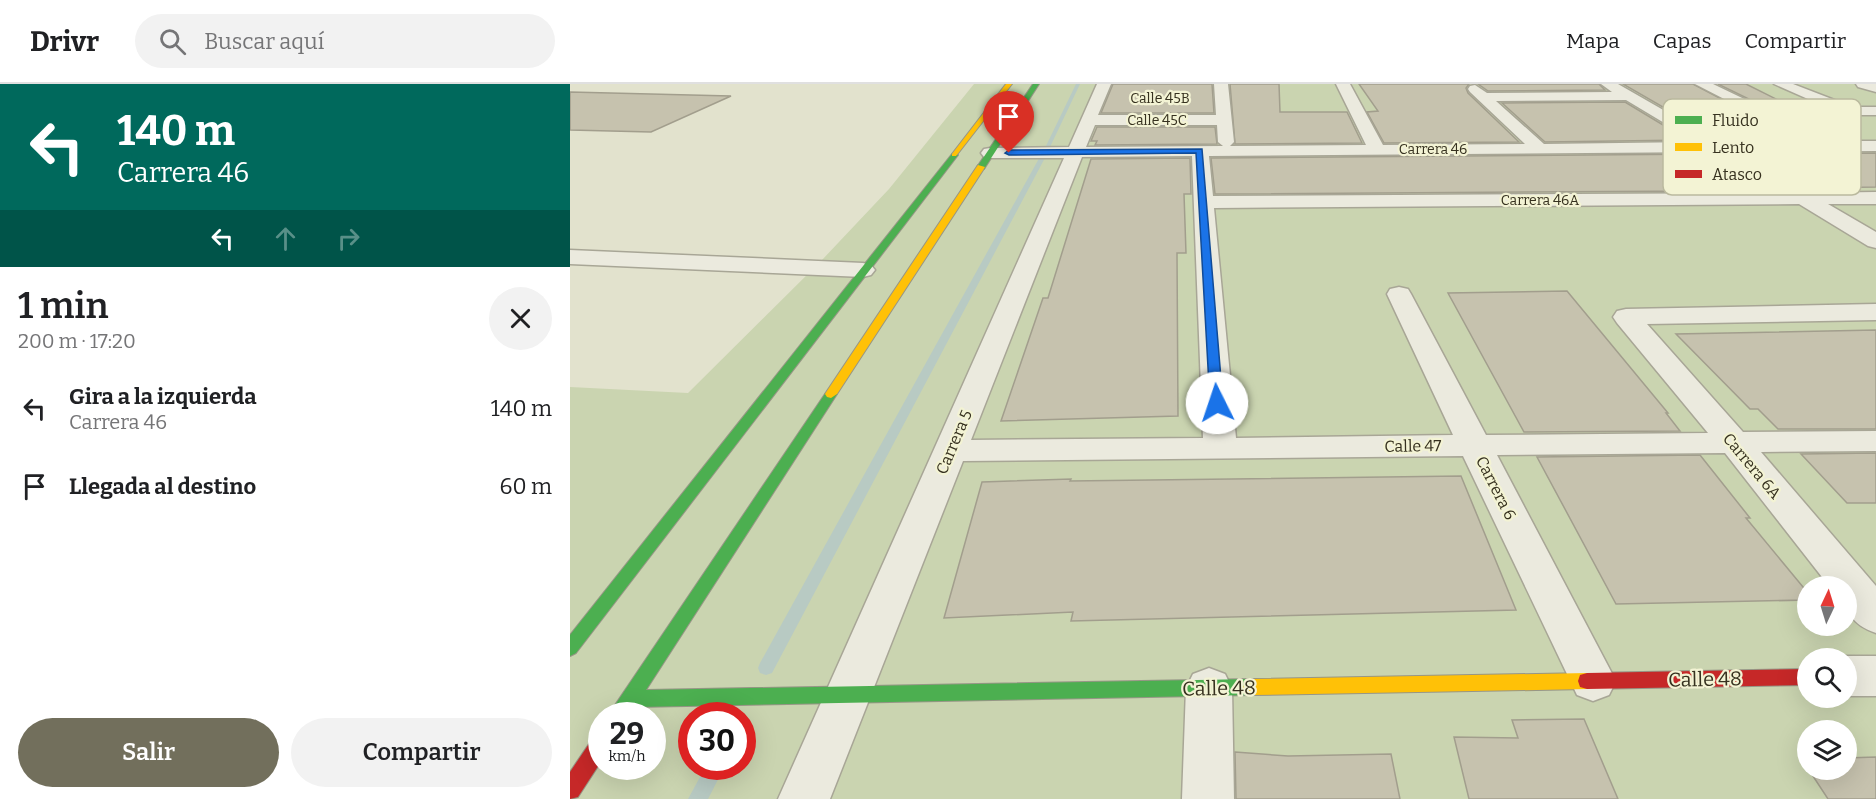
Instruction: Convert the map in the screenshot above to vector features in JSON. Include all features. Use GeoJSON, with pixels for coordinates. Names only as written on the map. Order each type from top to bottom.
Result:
{"type":"FeatureCollection","features":[{"type":"Feature","properties":{"kind":"main road"},"geometry":{"type":"LineString","coordinates":[[570,648],[1009,84]]}},
{"type":"Feature","properties":{"kind":"main road"},"geometry":{"type":"LineString","coordinates":[[628,702],[1036,84]]}},
{"type":"Feature","properties":{"kind":"main road","name":"Calle 48"},"geometry":{"type":"LineString","coordinates":[[630,699],[1797,677]]}},
{"type":"Feature","properties":{"kind":"main road"},"geometry":{"type":"LineString","coordinates":[[570,790],[588,763]]}},
{"type":"Feature","properties":{"kind":"street"},"geometry":{"type":"LineString","coordinates":[[1343,84],[1377,150]]}},
{"type":"Feature","properties":{"kind":"street"},"geometry":{"type":"LineString","coordinates":[[1470,84],[1540,149]]}},
{"type":"Feature","properties":{"kind":"street"},"geometry":{"type":"LineString","coordinates":[[1608,84],[1663,116]]}},
{"type":"Feature","properties":{"kind":"street"},"geometry":{"type":"LineString","coordinates":[[1702,84],[1732,99]]}},
{"type":"Feature","properties":{"kind":"street"},"geometry":{"type":"LineString","coordinates":[[1781,84],[1819,99]]}},
{"type":"Feature","properties":{"kind":"street"},"geometry":{"type":"LineString","coordinates":[[1863,84],[1876,88]]}},
{"type":"Feature","properties":{"kind":"street"},"geometry":{"type":"LineString","coordinates":[[1218,93],[1227,151]]}},
{"type":"Feature","properties":{"kind":"street"},"geometry":{"type":"LineString","coordinates":[[1484,97],[1628,96]]}},
{"type":"Feature","properties":{"kind":"street","name":"Calle 45C"},"geometry":{"type":"LineString","coordinates":[[1100,100],[1224,120]]}},
{"type":"Feature","properties":{"kind":"street","name":"Carrera 5"},"geometry":{"type":"LineString","coordinates":[[804,799],[1076,152],[1100,100]]}},
{"type":"Feature","properties":{"kind":"street","name":"Carrera 46"},"geometry":{"type":"LineString","coordinates":[[990,153],[1663,148]]}},
{"type":"Feature","properties":{"kind":"street"},"geometry":{"type":"LineString","coordinates":[[1467,149],[1479,166]]}},
{"type":"Feature","properties":{"kind":"street"},"geometry":{"type":"LineString","coordinates":[[1200,151],[1220,448]]}},
{"type":"Feature","properties":{"kind":"street"},"geometry":{"type":"LineString","coordinates":[[1492,183],[1504,201]]}},
{"type":"Feature","properties":{"kind":"street"},"geometry":{"type":"LineString","coordinates":[[1798,195],[1876,241]]}},
{"type":"Feature","properties":{"kind":"street","name":"Carrera 46A"},"geometry":{"type":"LineString","coordinates":[[1203,202],[1876,198]]}},
{"type":"Feature","properties":{"kind":"street"},"geometry":{"type":"LineString","coordinates":[[570,257],[862,270]]}},
{"type":"Feature","properties":{"kind":"street","name":"Carrera 6"},"geometry":{"type":"LineString","coordinates":[[1399,294],[1593,681]]}},
{"type":"Feature","properties":{"kind":"street","name":"Carrera 6A"},"geometry":{"type":"LineString","coordinates":[[1876,312],[1626,317],[1734,442],[1876,616]]}},
{"type":"Feature","properties":{"kind":"street","name":"Calle 47"},"geometry":{"type":"LineString","coordinates":[[950,451],[1876,441]]}},
{"type":"Feature","properties":{"kind":"street"},"geometry":{"type":"LineString","coordinates":[[1857,676],[1876,676]]}},
{"type":"Feature","properties":{"kind":"street"},"geometry":{"type":"LineString","coordinates":[[1208,799],[1209,688]]}},
{"type":"Feature","properties":{"kind":"green space"},"geometry":{"type":"Polygon","coordinates":[[[974,84],[1876,84],[1876,799],[570,799],[570,387],[688,393],[822,260],[889,189],[974,84]]]}},
{"type":"Feature","properties":{"kind":"building"},"geometry":{"type":"Polygon","coordinates":[[[1113,84],[1212,84],[1214,113],[1101,113],[1113,84]]]}},
{"type":"Feature","properties":{"kind":"building"},"geometry":{"type":"Polygon","coordinates":[[[1230,84],[1279,84],[1280,112],[1347,112],[1362,143],[1235,144],[1230,84]]]}},
{"type":"Feature","properties":{"kind":"building"},"geometry":{"type":"Polygon","coordinates":[[[1359,84],[1469,84],[1466,88],[1468,93],[1519,142],[1384,143],[1367,112],[1378,111],[1359,84]]]}},
{"type":"Feature","properties":{"kind":"building"},"geometry":{"type":"Polygon","coordinates":[[[1478,84],[1599,84],[1605,90],[1488,91],[1478,84]]]}},
{"type":"Feature","properties":{"kind":"building"},"geometry":{"type":"Polygon","coordinates":[[[1623,84],[1693,84],[1721,99],[1663,99],[1663,107],[1623,84]]]}},
{"type":"Feature","properties":{"kind":"building"},"geometry":{"type":"Polygon","coordinates":[[[1718,84],[1746,84],[1776,99],[1749,99],[1718,84]]]}},
{"type":"Feature","properties":{"kind":"building"},"geometry":{"type":"Polygon","coordinates":[[[570,92],[731,96],[651,132],[570,130],[570,92]]]}},
{"type":"Feature","properties":{"kind":"building"},"geometry":{"type":"Polygon","coordinates":[[[1625,102],[1663,125],[1663,140],[1545,142],[1502,103],[1625,102]]]}},
{"type":"Feature","properties":{"kind":"building"},"geometry":{"type":"Polygon","coordinates":[[[1097,127],[1215,127],[1217,144],[1095,145],[1097,141],[1091,141],[1097,127]]]}},
{"type":"Feature","properties":{"kind":"building"},"geometry":{"type":"Polygon","coordinates":[[[1861,153],[1876,153],[1876,187],[1861,187],[1861,153]]]}},
{"type":"Feature","properties":{"kind":"building"},"geometry":{"type":"Polygon","coordinates":[[[1663,154],[1663,191],[1215,194],[1211,158],[1663,154]]]}},
{"type":"Feature","properties":{"kind":"building"},"geometry":{"type":"Polygon","coordinates":[[[1190,158],[1191,194],[1184,194],[1186,253],[1177,253],[1178,416],[1001,421],[1043,298],[1048,298],[1091,159],[1190,158]]]}},
{"type":"Feature","properties":{"kind":"building"},"geometry":{"type":"Polygon","coordinates":[[[1567,291],[1668,413],[1666,413],[1680,431],[1524,432],[1448,293],[1567,291]]]}},
{"type":"Feature","properties":{"kind":"building"},"geometry":{"type":"Polygon","coordinates":[[[1876,330],[1876,429],[1778,429],[1758,409],[1750,409],[1676,334],[1876,330]]]}},
{"type":"Feature","properties":{"kind":"building"},"geometry":{"type":"Polygon","coordinates":[[[1876,453],[1876,503],[1847,503],[1801,454],[1876,453]]]}},
{"type":"Feature","properties":{"kind":"building"},"geometry":{"type":"Polygon","coordinates":[[[1700,455],[1750,518],[1746,518],[1797,580],[1797,600],[1616,604],[1537,457],[1700,455]]]}},
{"type":"Feature","properties":{"kind":"building"},"geometry":{"type":"Polygon","coordinates":[[[1461,476],[1516,610],[1071,621],[1073,612],[944,618],[982,482],[1071,479],[1070,481],[1461,476]]]}},
{"type":"Feature","properties":{"kind":"building"},"geometry":{"type":"Polygon","coordinates":[[[1584,719],[1618,799],[1469,799],[1454,737],[1518,738],[1512,720],[1584,719]]]}},
{"type":"Feature","properties":{"kind":"building"},"geometry":{"type":"Polygon","coordinates":[[[1235,752],[1288,756],[1391,754],[1400,799],[1236,799],[1235,752]]]}},
{"type":"Feature","properties":{"kind":"building"},"geometry":{"type":"Polygon","coordinates":[[[1876,757],[1876,799],[1828,799],[1816,780],[1857,780],[1857,758],[1876,757]]]}},
{"type":"Feature","properties":{"kind":"waterway"},"geometry":{"type":"LineString","coordinates":[[1047,147],[1078,84]]}},
{"type":"Feature","properties":{"kind":"waterway"},"geometry":{"type":"LineString","coordinates":[[766,668],[1044,154]]}},
{"type":"Feature","properties":{"kind":"waterway"},"geometry":{"type":"LineString","coordinates":[[698,799],[708,780]]}},
{"type":"Feature","properties":{"kind":"traffic: fast"},"geometry":{"type":"LineString","coordinates":[[981,167],[1036,84]]}},
{"type":"Feature","properties":{"kind":"traffic: fast"},"geometry":{"type":"LineString","coordinates":[[570,648],[954,155]]}},
{"type":"Feature","properties":{"kind":"traffic: fast"},"geometry":{"type":"LineString","coordinates":[[628,702],[831,394]]}},
{"type":"Feature","properties":{"kind":"traffic: fast"},"geometry":{"type":"LineString","coordinates":[[630,699],[1253,687]]}},
{"type":"Feature","properties":{"kind":"traffic: slow"},"geometry":{"type":"LineString","coordinates":[[954,155],[1009,84]]}},
{"type":"Feature","properties":{"kind":"traffic: slow"},"geometry":{"type":"LineString","coordinates":[[831,394],[981,167]]}},
{"type":"Feature","properties":{"kind":"traffic: slow"},"geometry":{"type":"LineString","coordinates":[[1253,687],[1587,681]]}},
{"type":"Feature","properties":{"kind":"traffic: jam"},"geometry":{"type":"LineString","coordinates":[[1587,681],[1797,677]]}},
{"type":"Feature","properties":{"kind":"traffic: jam"},"geometry":{"type":"LineString","coordinates":[[570,790],[588,763]]}},
{"type":"Feature","properties":{"kind":"route"},"geometry":{"type":"LineString","coordinates":[[1009,153],[1200,151],[1217,403]]}}]}
